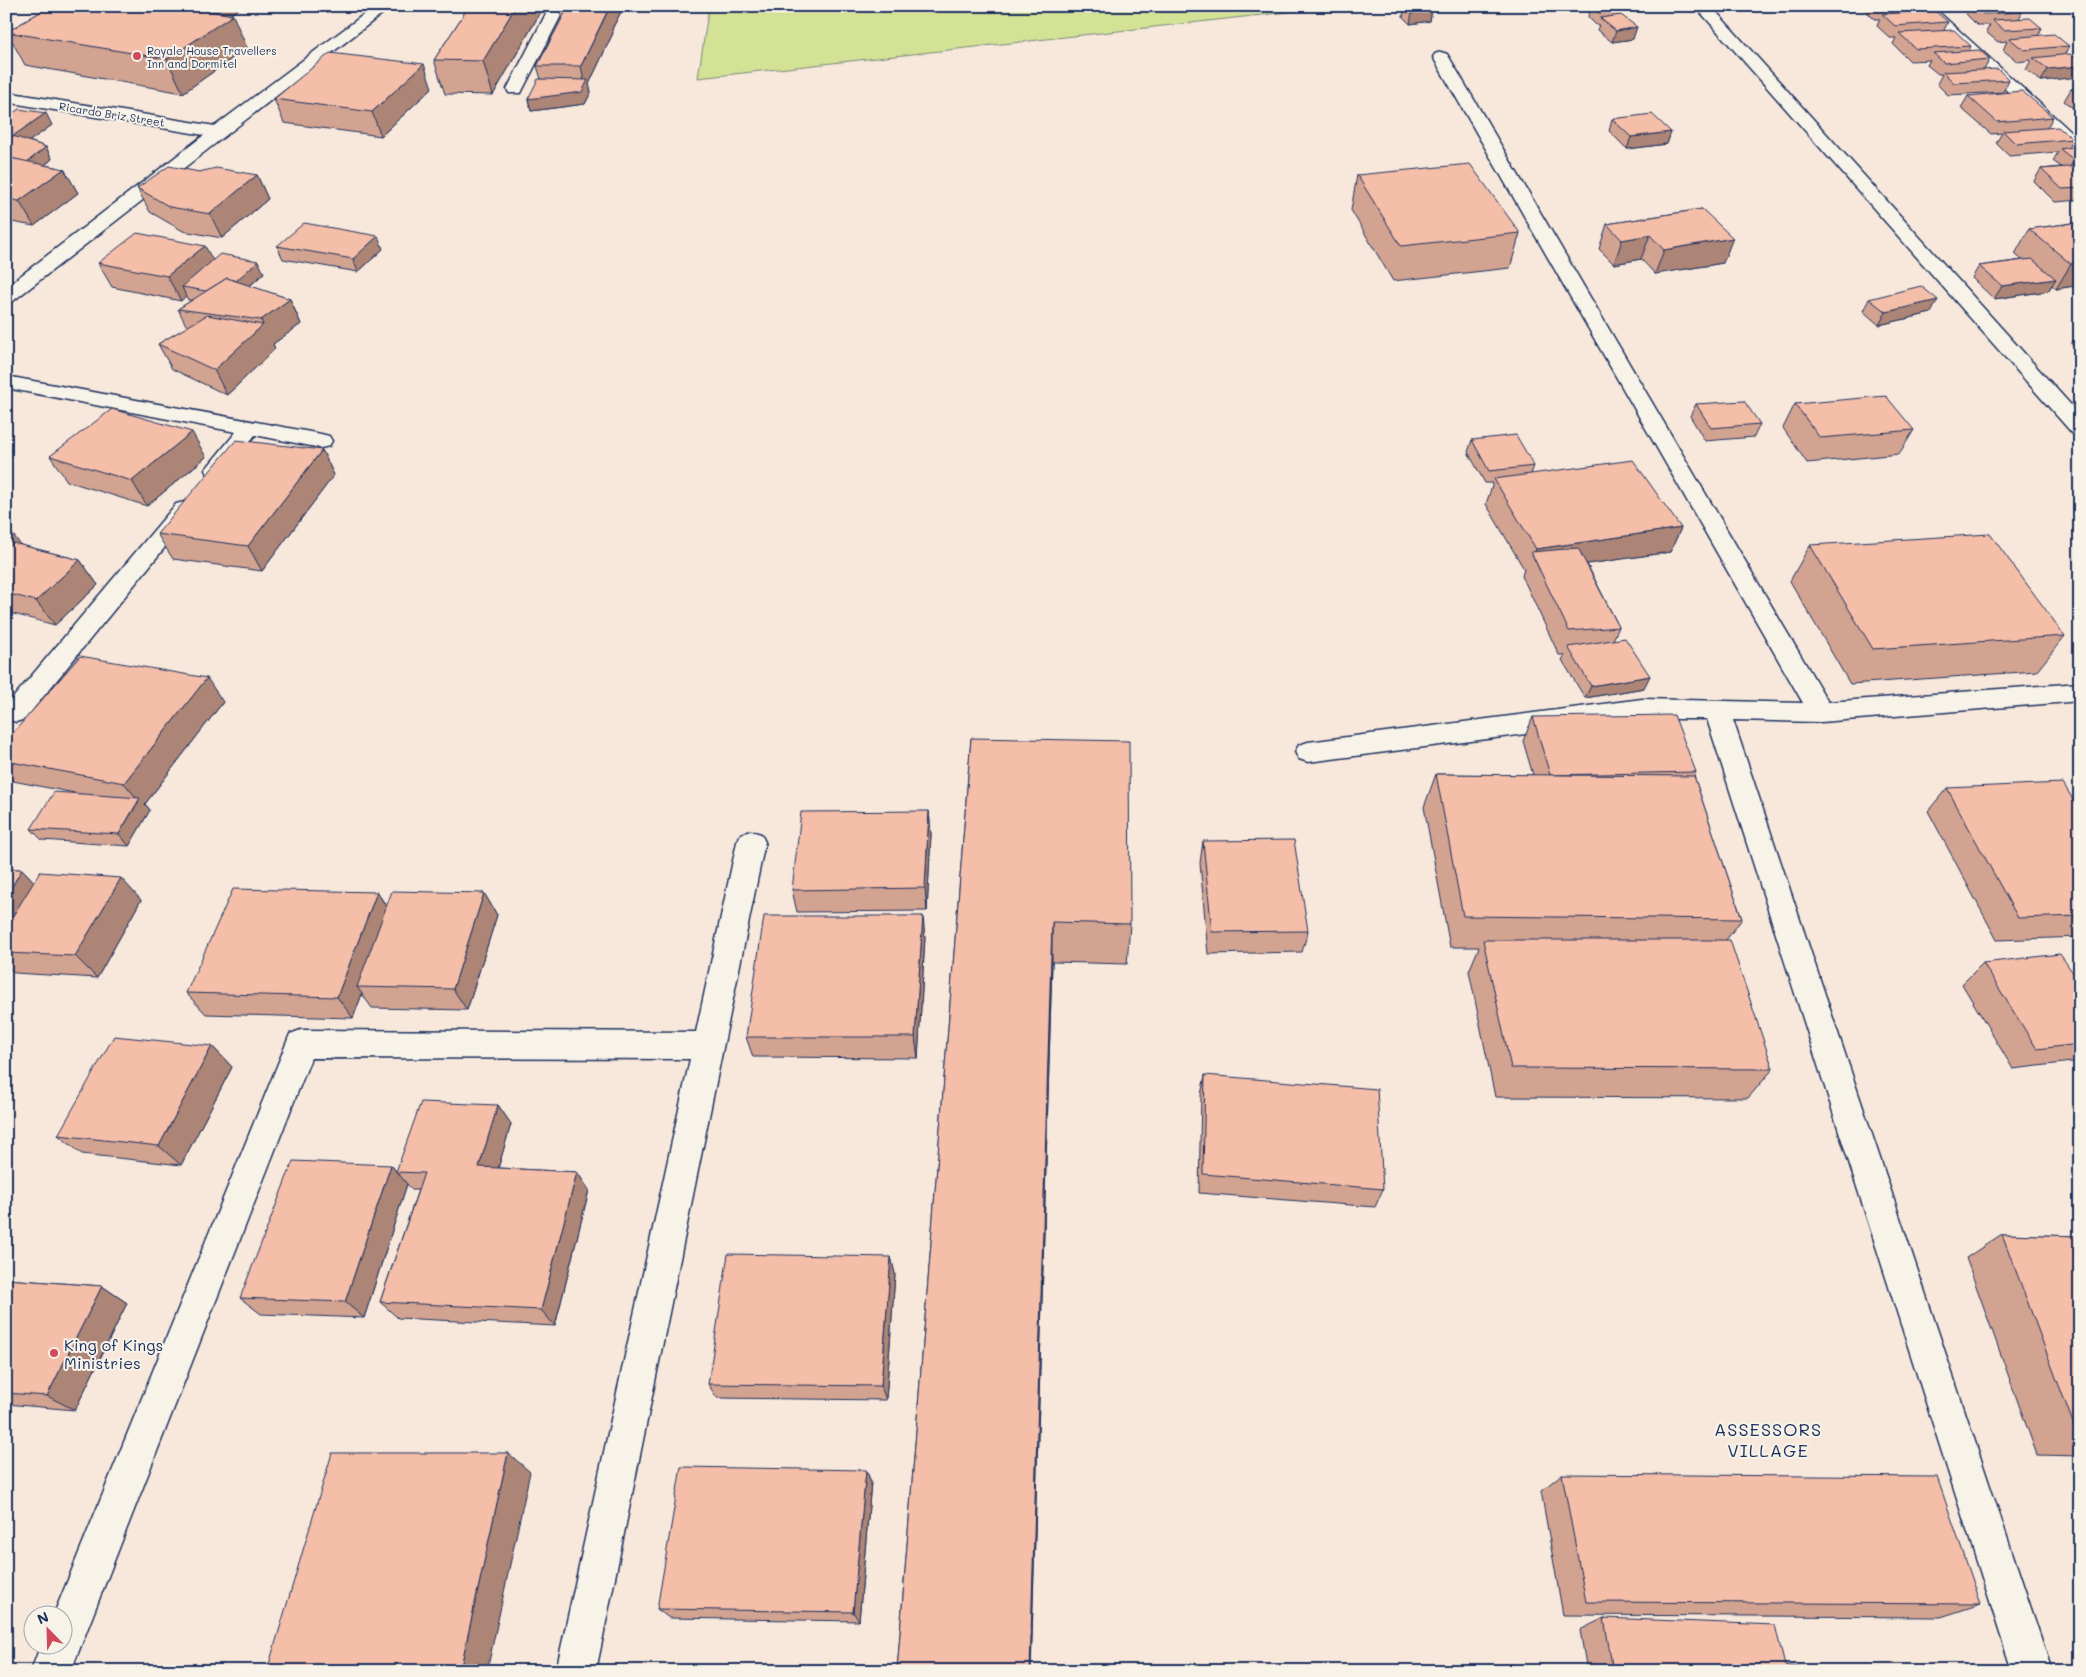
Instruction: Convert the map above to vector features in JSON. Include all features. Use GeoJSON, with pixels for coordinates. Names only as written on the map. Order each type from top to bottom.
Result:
{"type":"FeatureCollection","features":[{"type":"Feature","properties":{"kind":"street"},"geometry":{"type":"LineString","coordinates":[[6,297],[218,132],[385,6]]}},
{"type":"Feature","properties":{"kind":"street"},"geometry":{"type":"LineString","coordinates":[[514,89],[558,6]]}},
{"type":"Feature","properties":{"kind":"street"},"geometry":{"type":"LineString","coordinates":[[1702,6],[2080,428]]}},
{"type":"Feature","properties":{"kind":"street"},"geometry":{"type":"LineString","coordinates":[[1923,6],[2073,143]]}},
{"type":"Feature","properties":{"kind":"street"},"geometry":{"type":"LineString","coordinates":[[1441,57],[1821,712]]}},
{"type":"Feature","properties":{"kind":"street","name":"Ricardo Briz Street"},"geometry":{"type":"LineString","coordinates":[[6,97],[218,132]]}},
{"type":"Feature","properties":{"kind":"street"},"geometry":{"type":"LineString","coordinates":[[6,382],[321,441]]}},
{"type":"Feature","properties":{"kind":"street"},"geometry":{"type":"LineString","coordinates":[[16,712],[250,428]]}},
{"type":"Feature","properties":{"kind":"street"},"geometry":{"type":"LineString","coordinates":[[1308,752],[1642,709],[1676,708],[1717,711],[1821,712],[2080,692]]}},
{"type":"Feature","properties":{"kind":"street"},"geometry":{"type":"LineString","coordinates":[[1717,711],[2032,1671]]}},
{"type":"Feature","properties":{"kind":"street"},"geometry":{"type":"LineString","coordinates":[[576,1671],[751,842]]}},
{"type":"Feature","properties":{"kind":"street"},"geometry":{"type":"LineString","coordinates":[[72,1618],[302,1044],[708,1046]]}},
{"type":"Feature","properties":{"kind":"street"},"geometry":{"type":"LineString","coordinates":[[51,1671],[58,1654]]}},
{"type":"Feature","properties":{"kind":"green space"},"geometry":{"type":"Polygon","coordinates":[[[709,6],[1342,6],[698,78],[709,6]]]}},
{"type":"Feature","properties":{"kind":"building"},"geometry":{"type":"Polygon","coordinates":[[[50,6],[179,6],[233,15],[167,59],[7,32],[50,6]]]}},
{"type":"Feature","properties":{"kind":"building"},"geometry":{"type":"Polygon","coordinates":[[[469,6],[516,6],[483,61],[434,60],[469,6]]]}},
{"type":"Feature","properties":{"kind":"building"},"geometry":{"type":"Polygon","coordinates":[[[559,6],[607,6],[607,7],[559,6]]]}},
{"type":"Feature","properties":{"kind":"building"},"geometry":{"type":"Polygon","coordinates":[[[1405,6],[1429,6],[1432,9],[1412,13],[1405,6]]]}},
{"type":"Feature","properties":{"kind":"building"},"geometry":{"type":"Polygon","coordinates":[[[1592,6],[1615,6],[1621,11],[1599,13],[1592,6]]]}},
{"type":"Feature","properties":{"kind":"building"},"geometry":{"type":"Polygon","coordinates":[[[1975,6],[2016,6],[2022,12],[1983,14],[1975,6]]]}},
{"type":"Feature","properties":{"kind":"building"},"geometry":{"type":"Polygon","coordinates":[[[567,9],[608,10],[581,66],[537,66],[567,9]]]}},
{"type":"Feature","properties":{"kind":"building"},"geometry":{"type":"Polygon","coordinates":[[[1935,11],[1948,22],[1895,26],[1882,14],[1935,11]]]}},
{"type":"Feature","properties":{"kind":"building"},"geometry":{"type":"Polygon","coordinates":[[[1621,15],[1637,27],[1616,31],[1600,18],[1621,15]]]}},
{"type":"Feature","properties":{"kind":"building"},"geometry":{"type":"Polygon","coordinates":[[[2030,18],[2042,28],[2004,30],[1992,20],[2030,18]]]}},
{"type":"Feature","properties":{"kind":"building"},"geometry":{"type":"Polygon","coordinates":[[[1954,30],[1971,46],[1916,49],[1899,33],[1954,30]]]}},
{"type":"Feature","properties":{"kind":"building"},"geometry":{"type":"Polygon","coordinates":[[[2054,34],[2069,46],[2024,50],[2009,38],[2054,34]]]}},
{"type":"Feature","properties":{"kind":"building"},"geometry":{"type":"Polygon","coordinates":[[[1979,50],[1990,59],[1944,63],[1933,53],[1979,50]]]}},
{"type":"Feature","properties":{"kind":"building"},"geometry":{"type":"Polygon","coordinates":[[[330,53],[424,64],[372,112],[274,99],[330,53]]]}},
{"type":"Feature","properties":{"kind":"building"},"geometry":{"type":"Polygon","coordinates":[[[2070,54],[2080,60],[2080,66],[2048,69],[2033,58],[2070,54]]]}},
{"type":"Feature","properties":{"kind":"building"},"geometry":{"type":"Polygon","coordinates":[[[1998,69],[2009,80],[1954,83],[1943,72],[1998,69]]]}},
{"type":"Feature","properties":{"kind":"building"},"geometry":{"type":"Polygon","coordinates":[[[538,79],[588,80],[582,92],[528,99],[538,79]]]}},
{"type":"Feature","properties":{"kind":"building"},"geometry":{"type":"Polygon","coordinates":[[[2080,88],[2080,96],[2071,89],[2080,88]]]}},
{"type":"Feature","properties":{"kind":"building"},"geometry":{"type":"Polygon","coordinates":[[[2022,91],[2053,117],[1997,122],[1968,96],[2022,91]]]}},
{"type":"Feature","properties":{"kind":"building"},"geometry":{"type":"Polygon","coordinates":[[[19,109],[46,113],[13,136],[6,135],[6,118],[19,109]]]}},
{"type":"Feature","properties":{"kind":"building"},"geometry":{"type":"Polygon","coordinates":[[[1652,114],[1671,132],[1631,137],[1612,119],[1652,114]]]}},
{"type":"Feature","properties":{"kind":"building"},"geometry":{"type":"Polygon","coordinates":[[[2058,127],[2073,139],[2016,144],[2003,131],[2058,127]]]}},
{"type":"Feature","properties":{"kind":"building"},"geometry":{"type":"Polygon","coordinates":[[[13,136],[46,147],[27,162],[10,158],[6,161],[6,141],[13,136]]]}},
{"type":"Feature","properties":{"kind":"building"},"geometry":{"type":"Polygon","coordinates":[[[2080,146],[2080,159],[2074,160],[2060,149],[2080,146]]]}},
{"type":"Feature","properties":{"kind":"building"},"geometry":{"type":"Polygon","coordinates":[[[10,158],[64,169],[19,201],[6,199],[6,161],[10,158]]]}},
{"type":"Feature","properties":{"kind":"building"},"geometry":{"type":"Polygon","coordinates":[[[1470,164],[1520,233],[1401,246],[1357,175],[1470,164]]]}},
{"type":"Feature","properties":{"kind":"building"},"geometry":{"type":"Polygon","coordinates":[[[169,166],[199,172],[216,168],[257,175],[210,214],[170,207],[137,188],[169,166]]]}},
{"type":"Feature","properties":{"kind":"building"},"geometry":{"type":"Polygon","coordinates":[[[2080,166],[2080,188],[2062,189],[2041,169],[2080,166]]]}},
{"type":"Feature","properties":{"kind":"building"},"geometry":{"type":"Polygon","coordinates":[[[1702,209],[1733,238],[1664,250],[1650,235],[1622,240],[1607,224],[1702,209]]]}},
{"type":"Feature","properties":{"kind":"building"},"geometry":{"type":"Polygon","coordinates":[[[2080,222],[2080,263],[2071,264],[2029,229],[2080,222]]]}},
{"type":"Feature","properties":{"kind":"building"},"geometry":{"type":"Polygon","coordinates":[[[304,223],[378,236],[353,259],[277,246],[304,223]]]}},
{"type":"Feature","properties":{"kind":"building"},"geometry":{"type":"Polygon","coordinates":[[[137,233],[205,246],[167,276],[98,263],[137,233]]]}},
{"type":"Feature","properties":{"kind":"building"},"geometry":{"type":"Polygon","coordinates":[[[220,254],[258,261],[236,281],[227,278],[206,291],[182,287],[220,254]]]}},
{"type":"Feature","properties":{"kind":"building"},"geometry":{"type":"Polygon","coordinates":[[[2032,259],[2056,279],[2002,286],[1979,266],[2032,259]]]}},
{"type":"Feature","properties":{"kind":"building"},"geometry":{"type":"Polygon","coordinates":[[[227,278],[290,299],[261,320],[178,309],[227,278]]]}},
{"type":"Feature","properties":{"kind":"building"},"geometry":{"type":"Polygon","coordinates":[[[1921,286],[1938,300],[1886,312],[1869,299],[1921,286]]]}},
{"type":"Feature","properties":{"kind":"building"},"geometry":{"type":"Polygon","coordinates":[[[207,315],[263,325],[214,370],[158,344],[207,315]]]}},
{"type":"Feature","properties":{"kind":"building"},"geometry":{"type":"Polygon","coordinates":[[[1886,396],[1914,430],[1820,438],[1795,404],[1886,396]]]}},
{"type":"Feature","properties":{"kind":"building"},"geometry":{"type":"Polygon","coordinates":[[[1744,401],[1760,424],[1711,428],[1696,404],[1744,401]]]}},
{"type":"Feature","properties":{"kind":"building"},"geometry":{"type":"Polygon","coordinates":[[[112,409],[192,432],[132,481],[50,456],[112,409]]]}},
{"type":"Feature","properties":{"kind":"building"},"geometry":{"type":"Polygon","coordinates":[[[1516,435],[1534,466],[1489,471],[1472,440],[1516,435]]]}},
{"type":"Feature","properties":{"kind":"building"},"geometry":{"type":"Polygon","coordinates":[[[236,440],[322,450],[248,546],[157,534],[236,440]]]}},
{"type":"Feature","properties":{"kind":"building"},"geometry":{"type":"Polygon","coordinates":[[[1633,460],[1681,528],[1536,549],[1494,479],[1633,460]]]}},
{"type":"Feature","properties":{"kind":"building"},"geometry":{"type":"Polygon","coordinates":[[[1990,534],[2065,636],[1873,649],[1810,545],[1990,534]]]}},
{"type":"Feature","properties":{"kind":"building"},"geometry":{"type":"Polygon","coordinates":[[[13,543],[80,560],[36,601],[6,593],[6,549],[13,543]]]}},
{"type":"Feature","properties":{"kind":"building"},"geometry":{"type":"Polygon","coordinates":[[[1578,548],[1619,627],[1569,631],[1531,552],[1578,548]]]}},
{"type":"Feature","properties":{"kind":"building"},"geometry":{"type":"Polygon","coordinates":[[[1625,638],[1650,676],[1591,686],[1568,647],[1625,638]]]}},
{"type":"Feature","properties":{"kind":"building"},"geometry":{"type":"Polygon","coordinates":[[[80,656],[207,678],[124,783],[6,761],[6,741],[80,656]]]}},
{"type":"Feature","properties":{"kind":"building"},"geometry":{"type":"Polygon","coordinates":[[[1674,715],[1696,772],[1550,775],[1533,717],[1674,715]]]}},
{"type":"Feature","properties":{"kind":"building"},"geometry":{"type":"Polygon","coordinates":[[[971,738],[1129,741],[1130,924],[1052,922],[1030,1671],[897,1671],[971,738]]]}},
{"type":"Feature","properties":{"kind":"building"},"geometry":{"type":"Polygon","coordinates":[[[1436,774],[1694,776],[1742,919],[1463,916],[1436,774]]]}},
{"type":"Feature","properties":{"kind":"building"},"geometry":{"type":"Polygon","coordinates":[[[2063,783],[2080,811],[2080,916],[2018,918],[1947,788],[2063,783]]]}},
{"type":"Feature","properties":{"kind":"building"},"geometry":{"type":"Polygon","coordinates":[[[54,792],[140,798],[119,834],[31,829],[54,792]]]}},
{"type":"Feature","properties":{"kind":"building"},"geometry":{"type":"Polygon","coordinates":[[[929,811],[925,888],[792,890],[801,812],[929,811]]]}},
{"type":"Feature","properties":{"kind":"building"},"geometry":{"type":"Polygon","coordinates":[[[1294,840],[1308,931],[1212,932],[1203,841],[1294,840]]]}},
{"type":"Feature","properties":{"kind":"building"},"geometry":{"type":"Polygon","coordinates":[[[6,869],[22,869],[6,897],[6,869]]]}},
{"type":"Feature","properties":{"kind":"building"},"geometry":{"type":"Polygon","coordinates":[[[40,872],[121,878],[75,956],[6,953],[6,927],[40,872]]]}},
{"type":"Feature","properties":{"kind":"building"},"geometry":{"type":"Polygon","coordinates":[[[233,889],[377,892],[337,997],[186,993],[233,889]]]}},
{"type":"Feature","properties":{"kind":"building"},"geometry":{"type":"Polygon","coordinates":[[[392,891],[484,893],[453,989],[357,987],[392,891]]]}},
{"type":"Feature","properties":{"kind":"building"},"geometry":{"type":"Polygon","coordinates":[[[764,916],[923,916],[915,1037],[746,1037],[764,916]]]}},
{"type":"Feature","properties":{"kind":"building"},"geometry":{"type":"Polygon","coordinates":[[[1483,940],[1730,940],[1773,1069],[1511,1068],[1483,940]]]}},
{"type":"Feature","properties":{"kind":"building"},"geometry":{"type":"Polygon","coordinates":[[[2060,954],[2080,983],[2080,1044],[2037,1049],[1983,963],[2060,954]]]}},
{"type":"Feature","properties":{"kind":"building"},"geometry":{"type":"Polygon","coordinates":[[[114,1036],[212,1046],[159,1146],[58,1135],[114,1036]]]}},
{"type":"Feature","properties":{"kind":"building"},"geometry":{"type":"Polygon","coordinates":[[[1205,1075],[1377,1089],[1383,1189],[1203,1174],[1205,1075]]]}},
{"type":"Feature","properties":{"kind":"building"},"geometry":{"type":"Polygon","coordinates":[[[421,1102],[498,1105],[479,1167],[577,1172],[541,1310],[380,1302],[424,1173],[396,1172],[421,1102]]]}},
{"type":"Feature","properties":{"kind":"building"},"geometry":{"type":"Polygon","coordinates":[[[293,1161],[391,1165],[345,1302],[240,1298],[293,1161]]]}},
{"type":"Feature","properties":{"kind":"building"},"geometry":{"type":"Polygon","coordinates":[[[2002,1234],[2080,1236],[2080,1436],[2078,1436],[2002,1234]]]}},
{"type":"Feature","properties":{"kind":"building"},"geometry":{"type":"Polygon","coordinates":[[[728,1254],[891,1257],[881,1386],[708,1384],[728,1254]]]}},
{"type":"Feature","properties":{"kind":"building","name":"King of Kings Ministries"},"geometry":{"type":"Polygon","coordinates":[[[6,1279],[102,1286],[47,1396],[6,1393],[6,1279]]]}},
{"type":"Feature","properties":{"kind":"building"},"geometry":{"type":"Polygon","coordinates":[[[332,1453],[508,1453],[460,1671],[267,1671],[332,1453]]]}},
{"type":"Feature","properties":{"kind":"building"},"geometry":{"type":"Polygon","coordinates":[[[681,1467],[866,1470],[853,1612],[657,1609],[681,1467]]]}},
{"type":"Feature","properties":{"kind":"building"},"geometry":{"type":"Polygon","coordinates":[[[1562,1474],[1937,1477],[1981,1604],[1586,1602],[1562,1474]]]}},
{"type":"Feature","properties":{"kind":"building"},"geometry":{"type":"Polygon","coordinates":[[[1604,1618],[1775,1625],[1785,1666],[1894,1671],[1613,1671],[1604,1618]]]}},
{"type":"Feature","properties":{"kind":"place","name":"Royale House Travellers Inn and Dormitel"},"geometry":{"type":"Point","coordinates":[137,56]}},
{"type":"Feature","properties":{"kind":"place","name":"King of Kings Ministries"},"geometry":{"type":"Point","coordinates":[54,1353]}},
{"type":"Feature","properties":{"kind":"district","name":"ASSESSORS VILLAGE"},"geometry":{"type":"Point","coordinates":[1768,1439]}}]}
